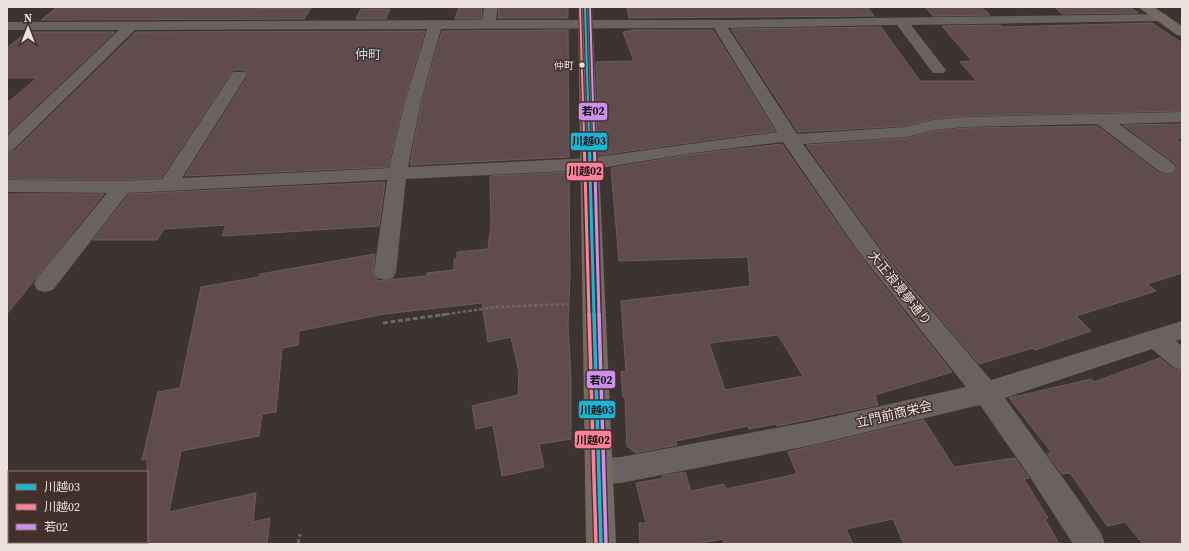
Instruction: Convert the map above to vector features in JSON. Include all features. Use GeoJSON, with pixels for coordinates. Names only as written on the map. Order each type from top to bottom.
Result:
{"type":"FeatureCollection","features":[{"type":"Feature","properties":{"kind":"main road"},"geometry":{"type":"LineString","coordinates":[[1145,7],[1182,32]]}},
{"type":"Feature","properties":{"kind":"main road"},"geometry":{"type":"LineString","coordinates":[[585,16],[600,471],[601,544]]}},
{"type":"Feature","properties":{"kind":"street"},"geometry":{"type":"LineString","coordinates":[[488,25],[491,7]]}},
{"type":"Feature","properties":{"kind":"street"},"geometry":{"type":"LineString","coordinates":[[895,7],[938,70]]}},
{"type":"Feature","properties":{"kind":"street"},"geometry":{"type":"LineString","coordinates":[[7,26],[132,25],[346,19],[434,25],[488,25],[585,16],[719,24],[1161,17]]}},
{"type":"Feature","properties":{"kind":"street","name":"大正浪漫夢通り"},"geometry":{"type":"LineString","coordinates":[[719,24],[754,83],[790,138],[862,242],[986,393],[1026,448],[1090,544]]}},
{"type":"Feature","properties":{"kind":"street"},"geometry":{"type":"LineString","coordinates":[[7,146],[132,25]]}},
{"type":"Feature","properties":{"kind":"street"},"geometry":{"type":"LineString","coordinates":[[386,272],[397,173],[413,102],[434,25]]}},
{"type":"Feature","properties":{"kind":"street"},"geometry":{"type":"LineString","coordinates":[[168,185],[239,75]]}},
{"type":"Feature","properties":{"kind":"street"},"geometry":{"type":"LineString","coordinates":[[7,186],[122,187],[589,164],[693,148],[790,138],[907,132],[933,125],[965,122],[1041,119],[1182,117]]}},
{"type":"Feature","properties":{"kind":"street"},"geometry":{"type":"LineString","coordinates":[[1100,118],[1167,168]]}},
{"type":"Feature","properties":{"kind":"street"},"geometry":{"type":"LineString","coordinates":[[45,284],[122,187]]}},
{"type":"Feature","properties":{"kind":"street","name":"立門前商栄会"},"geometry":{"type":"LineString","coordinates":[[600,471],[621,470],[813,433],[986,393],[1182,330]]}},
{"type":"Feature","properties":{"kind":"street"},"geometry":{"type":"LineString","coordinates":[[1155,338],[1182,360]]}},
{"type":"Feature","properties":{"kind":"path"},"geometry":{"type":"LineString","coordinates":[[383,323],[496,307],[575,303]]}},
{"type":"Feature","properties":{"kind":"path"},"geometry":{"type":"LineString","coordinates":[[298,544],[300,534]]}},
{"type":"Feature","properties":{"kind":"building"},"geometry":{"type":"Polygon","coordinates":[[[57,7],[311,8],[304,19],[41,20],[57,7]]]}},
{"type":"Feature","properties":{"kind":"building"},"geometry":{"type":"Polygon","coordinates":[[[459,7],[482,7],[481,19],[455,19],[459,7]]]}},
{"type":"Feature","properties":{"kind":"building"},"geometry":{"type":"Polygon","coordinates":[[[499,7],[568,7],[568,18],[498,18],[499,7]]]}},
{"type":"Feature","properties":{"kind":"building"},"geometry":{"type":"Polygon","coordinates":[[[627,7],[867,7],[874,16],[629,18],[627,7]]]}},
{"type":"Feature","properties":{"kind":"building"},"geometry":{"type":"Polygon","coordinates":[[[925,7],[981,7],[990,15],[933,16],[925,7]]]}},
{"type":"Feature","properties":{"kind":"building"},"geometry":{"type":"Polygon","coordinates":[[[1055,7],[1130,7],[1138,13],[1062,14],[1055,7]]]}},
{"type":"Feature","properties":{"kind":"building"},"geometry":{"type":"Polygon","coordinates":[[[361,9],[390,9],[386,19],[356,19],[361,9]]]}},
{"type":"Feature","properties":{"kind":"building"},"geometry":{"type":"Polygon","coordinates":[[[1152,23],[1182,43],[1182,111],[965,116],[933,119],[906,126],[798,132],[731,29],[881,27],[920,81],[977,81],[960,62],[972,61],[942,26],[1000,25],[1002,27],[1152,23]]]}},
{"type":"Feature","properties":{"kind":"building"},"geometry":{"type":"Polygon","coordinates":[[[568,30],[569,157],[410,165],[422,101],[442,31],[568,30]]]}},
{"type":"Feature","properties":{"kind":"building"},"geometry":{"type":"Polygon","coordinates":[[[631,30],[713,30],[775,131],[600,155],[596,62],[634,61],[623,32],[631,30]]]}},
{"type":"Feature","properties":{"kind":"building"},"geometry":{"type":"Polygon","coordinates":[[[425,31],[404,101],[388,167],[185,176],[248,76],[245,70],[233,70],[161,178],[122,180],[7,179],[7,152],[14,151],[136,32],[425,31]]]}},
{"type":"Feature","properties":{"kind":"building"},"geometry":{"type":"Polygon","coordinates":[[[27,32],[115,32],[7,134],[7,103],[37,78],[7,78],[7,48],[27,32]]]}},
{"type":"Feature","properties":{"kind":"building"},"geometry":{"type":"Polygon","coordinates":[[[1182,124],[1182,138],[1176,138],[1182,144],[1182,273],[1147,284],[1156,291],[1076,316],[1091,331],[1035,350],[1033,348],[979,364],[886,255],[806,145],[907,138],[934,131],[965,128],[1097,126],[1159,173],[1167,175],[1175,173],[1177,167],[1175,163],[1123,125],[1182,124]]]}},
{"type":"Feature","properties":{"kind":"building"},"geometry":{"type":"Polygon","coordinates":[[[782,144],[854,248],[952,372],[875,395],[878,405],[777,426],[776,424],[749,429],[748,426],[676,441],[677,445],[635,453],[627,446],[625,396],[623,397],[621,372],[626,371],[621,301],[750,286],[748,257],[619,261],[611,168],[693,154],[782,144]],[[778,335],[709,343],[725,390],[803,376],[778,335]]]}},
{"type":"Feature","properties":{"kind":"building"},"geometry":{"type":"Polygon","coordinates":[[[569,172],[570,277],[568,325],[571,377],[571,439],[539,444],[544,467],[502,476],[493,425],[476,429],[472,406],[518,395],[519,372],[511,337],[488,342],[482,303],[384,314],[299,331],[298,345],[282,348],[276,412],[262,414],[259,436],[181,451],[169,512],[256,493],[253,522],[270,518],[267,544],[147,544],[148,471],[147,459],[142,460],[158,392],[180,388],[201,287],[259,277],[260,274],[375,254],[373,272],[378,281],[427,276],[427,273],[454,270],[454,259],[457,259],[457,252],[488,249],[491,226],[490,176],[569,172]]]}},
{"type":"Feature","properties":{"kind":"building"},"geometry":{"type":"Polygon","coordinates":[[[385,182],[379,226],[222,236],[226,225],[164,229],[157,240],[93,240],[129,194],[385,182]]]}},
{"type":"Feature","properties":{"kind":"building"},"geometry":{"type":"Polygon","coordinates":[[[7,194],[104,194],[7,314],[7,194]]]}},
{"type":"Feature","properties":{"kind":"building"},"geometry":{"type":"Polygon","coordinates":[[[1160,358],[1172,368],[1182,371],[1182,544],[1143,544],[1125,522],[1107,526],[1070,473],[1062,474],[1047,454],[1052,453],[1009,398],[1091,379],[1094,382],[1160,358]]]}},
{"type":"Feature","properties":{"kind":"building"},"geometry":{"type":"Polygon","coordinates":[[[924,420],[954,467],[1015,458],[1029,478],[1024,479],[1048,518],[1045,519],[1059,544],[904,544],[893,519],[846,529],[853,544],[724,544],[723,539],[695,544],[640,544],[639,523],[646,523],[636,483],[664,478],[662,476],[685,472],[691,491],[724,484],[726,489],[797,474],[788,452],[924,420]]]}},
{"type":"Feature","properties":{"kind":"transit line","name":"川越02"},"geometry":{"type":"LineString","coordinates":[[580,7],[596,544]]}},
{"type":"Feature","properties":{"kind":"transit line","name":"川越03"},"geometry":{"type":"LineString","coordinates":[[585,7],[601,544]]}},
{"type":"Feature","properties":{"kind":"transit line","name":"若02"},"geometry":{"type":"LineString","coordinates":[[590,7],[606,544]]}},
{"type":"Feature","properties":{"kind":"place","name":"仲町"},"geometry":{"type":"Point","coordinates":[582,65]}},
{"type":"Feature","properties":{"kind":"district","name":"仲町"},"geometry":{"type":"Point","coordinates":[368,54]}}]}
